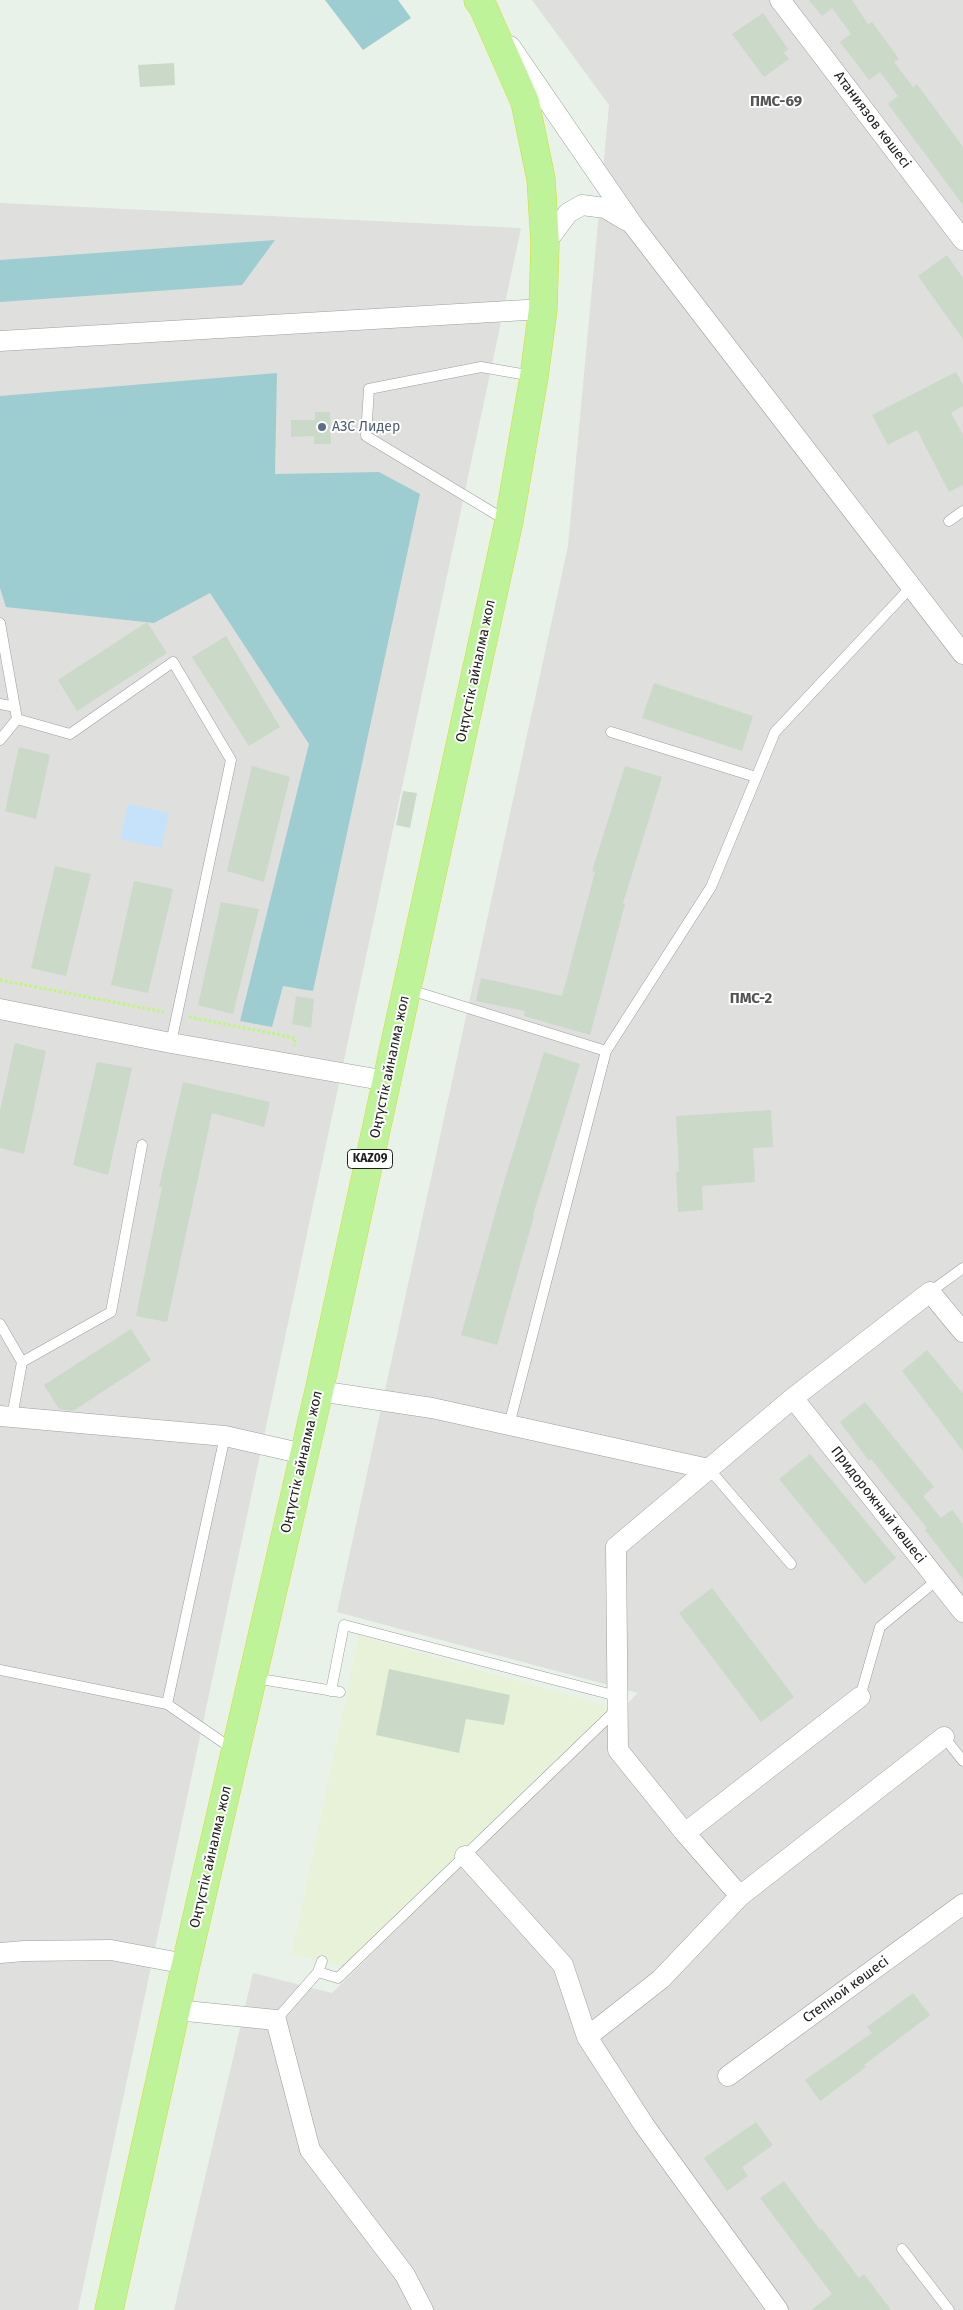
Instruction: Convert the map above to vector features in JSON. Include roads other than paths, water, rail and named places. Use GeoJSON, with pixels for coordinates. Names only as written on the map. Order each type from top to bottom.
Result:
{"type":"FeatureCollection","features":[{"type":"Feature","properties":{"kind":"highway","name":"Оңтүстік айналма жол"},"geometry":{"type":"LineString","coordinates":[[109,2310],[186,1964],[319,1391],[509,521],[534,376],[543,309],[545,244],[541,179],[526,102],[480,4]]}},
{"type":"Feature","properties":{"kind":"street","name":"Атаниязов көшесі"},"geometry":{"type":"LineString","coordinates":[[780,0],[963,240]]}},
{"type":"Feature","properties":{"kind":"street"},"geometry":{"type":"LineString","coordinates":[[480,4],[633,225],[963,654]]}},
{"type":"Feature","properties":{"kind":"street"},"geometry":{"type":"LineString","coordinates":[[545,244],[568,214],[582,205],[605,208],[633,225]]}},
{"type":"Feature","properties":{"kind":"street"},"geometry":{"type":"LineString","coordinates":[[4,341],[543,309]]}},
{"type":"Feature","properties":{"kind":"street"},"geometry":{"type":"LineString","coordinates":[[0,1010],[387,1081]]}},
{"type":"Feature","properties":{"kind":"street"},"geometry":{"type":"LineString","coordinates":[[740,1896],[685,1833],[618,1750],[616,1547],[793,1398],[930,1292],[963,1332]]}},
{"type":"Feature","properties":{"kind":"street"},"geometry":{"type":"LineString","coordinates":[[319,1391],[432,1408],[709,1469]]}},
{"type":"Feature","properties":{"kind":"street","name":"Придорожный көшесі"},"geometry":{"type":"LineString","coordinates":[[793,1398],[963,1612]]}},
{"type":"Feature","properties":{"kind":"street"},"geometry":{"type":"LineString","coordinates":[[6,1417],[225,1436],[304,1454]]}},
{"type":"Feature","properties":{"kind":"street"},"geometry":{"type":"LineString","coordinates":[[685,1833],[860,1697]]}},
{"type":"Feature","properties":{"kind":"street"},"geometry":{"type":"LineString","coordinates":[[587,2037],[661,1979],[740,1896],[944,1737]]}},
{"type":"Feature","properties":{"kind":"street"},"geometry":{"type":"LineString","coordinates":[[465,1856],[562,1965],[587,2037],[644,2125],[778,2310]]}},
{"type":"Feature","properties":{"kind":"street","name":"Степной көшесі"},"geometry":{"type":"LineString","coordinates":[[728,2076],[963,1904]]}},
{"type":"Feature","properties":{"kind":"street"},"geometry":{"type":"LineString","coordinates":[[0,1953],[111,1950],[186,1964]]}},
{"type":"Feature","properties":{"kind":"street"},"geometry":{"type":"LineString","coordinates":[[176,2010],[276,2020],[310,2150],[404,2276],[423,2310]]}},
{"type":"Feature","properties":{"kind":"lane"},"geometry":{"type":"LineString","coordinates":[[509,521],[366,436],[369,389],[481,367],[534,376]]}},
{"type":"Feature","properties":{"kind":"lane"},"geometry":{"type":"LineString","coordinates":[[949,521],[963,511]]}},
{"type":"Feature","properties":{"kind":"lane"},"geometry":{"type":"LineString","coordinates":[[510,1425],[606,1051],[711,887],[775,732],[911,587]]}},
{"type":"Feature","properties":{"kind":"lane"},"geometry":{"type":"LineString","coordinates":[[0,623],[3,655],[17,719],[0,740]]}},
{"type":"Feature","properties":{"kind":"lane"},"geometry":{"type":"LineString","coordinates":[[17,719],[70,734],[173,662],[231,760],[172,1043]]}},
{"type":"Feature","properties":{"kind":"lane"},"geometry":{"type":"LineString","coordinates":[[0,704],[15,707]]}},
{"type":"Feature","properties":{"kind":"lane"},"geometry":{"type":"LineString","coordinates":[[611,732],[756,777]]}},
{"type":"Feature","properties":{"kind":"lane"},"geometry":{"type":"LineString","coordinates":[[407,989],[606,1051]]}},
{"type":"Feature","properties":{"kind":"lane"},"geometry":{"type":"LineString","coordinates":[[6,1417],[22,1362],[111,1312],[142,1145]]}},
{"type":"Feature","properties":{"kind":"lane"},"geometry":{"type":"LineString","coordinates":[[930,1292],[963,1268]]}},
{"type":"Feature","properties":{"kind":"lane"},"geometry":{"type":"LineString","coordinates":[[0,1324],[22,1362]]}},
{"type":"Feature","properties":{"kind":"lane"},"geometry":{"type":"LineString","coordinates":[[167,1704],[225,1436]]}},
{"type":"Feature","properties":{"kind":"lane"},"geometry":{"type":"LineString","coordinates":[[709,1469],[791,1564]]}},
{"type":"Feature","properties":{"kind":"lane"},"geometry":{"type":"LineString","coordinates":[[860,1697],[880,1627],[938,1580]]}},
{"type":"Feature","properties":{"kind":"lane"},"geometry":{"type":"LineString","coordinates":[[253,1678],[336,1692],[344,1624],[618,1702],[465,1856],[338,1978],[318,1972]]}},
{"type":"Feature","properties":{"kind":"lane"},"geometry":{"type":"LineString","coordinates":[[0,1670],[167,1704],[236,1751]]}},
{"type":"Feature","properties":{"kind":"lane"},"geometry":{"type":"LineString","coordinates":[[944,1737],[963,1761]]}},
{"type":"Feature","properties":{"kind":"lane"},"geometry":{"type":"LineString","coordinates":[[276,2020],[318,1972],[322,1961]]}},
{"type":"Feature","properties":{"kind":"lane"},"geometry":{"type":"LineString","coordinates":[[902,2249],[949,2310]]}},
{"type":"Feature","properties":{"kind":"place","name":"АЗС Лидер"},"geometry":{"type":"Point","coordinates":[322,427]}},
{"type":"Feature","properties":{"kind":"district","name":"ПМС-69"},"geometry":{"type":"Point","coordinates":[776,102]}},
{"type":"Feature","properties":{"kind":"district","name":"ПМС-2"},"geometry":{"type":"Point","coordinates":[751,999]}}]}
